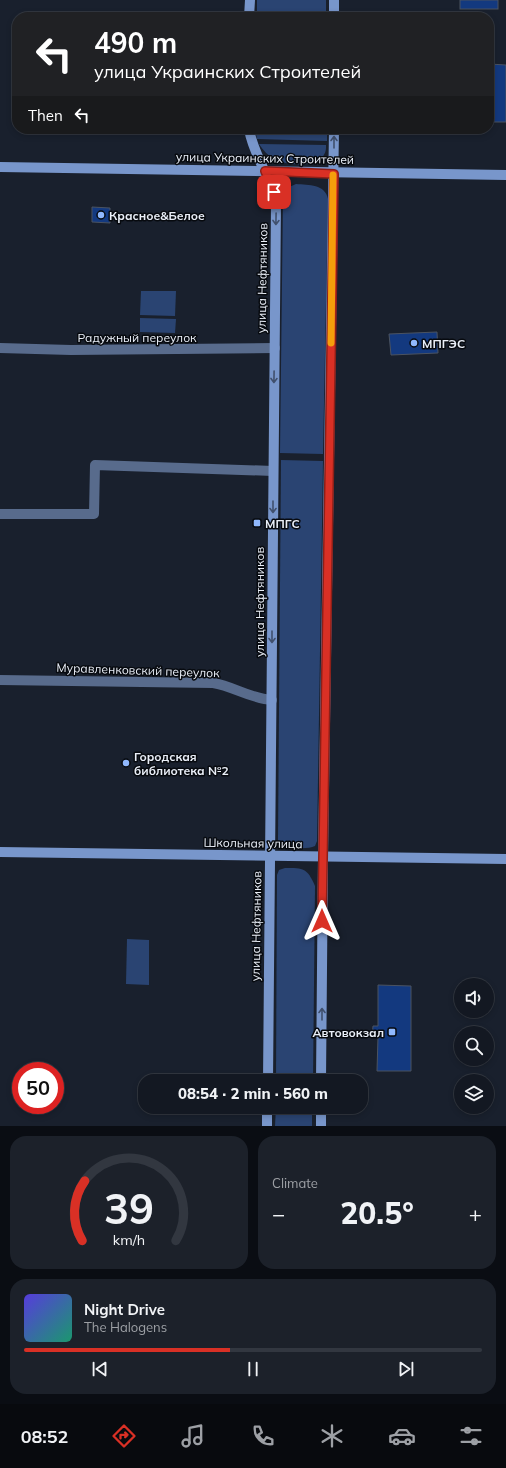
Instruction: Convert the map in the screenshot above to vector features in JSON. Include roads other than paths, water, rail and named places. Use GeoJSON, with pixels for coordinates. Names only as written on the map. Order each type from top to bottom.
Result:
{"type":"FeatureCollection","features":[{"type":"Feature","properties":{"kind":"main road"},"geometry":{"type":"LineString","coordinates":[[249,12],[250,0]]}},
{"type":"Feature","properties":{"kind":"main road"},"geometry":{"type":"LineString","coordinates":[[334,0],[334,12]]}},
{"type":"Feature","properties":{"kind":"main road","name":"улица Нефтяников"},"geometry":{"type":"LineString","coordinates":[[250,134],[274,192],[276,203],[268,1074]]}},
{"type":"Feature","properties":{"kind":"main road"},"geometry":{"type":"LineString","coordinates":[[321,1074],[334,134]]}},
{"type":"Feature","properties":{"kind":"main road","name":"улица Украинских Строителей"},"geometry":{"type":"LineString","coordinates":[[0,167],[506,176]]}},
{"type":"Feature","properties":{"kind":"main road","name":"Школьная улица"},"geometry":{"type":"LineString","coordinates":[[0,852],[506,859]]}},
{"type":"Feature","properties":{"kind":"main road"},"geometry":{"type":"LineString","coordinates":[[267,1114],[267,1126]]}},
{"type":"Feature","properties":{"kind":"main road"},"geometry":{"type":"LineString","coordinates":[[321,1114],[321,1126]]}},
{"type":"Feature","properties":{"kind":"street","name":"Радужный переулок"},"geometry":{"type":"LineString","coordinates":[[0,348],[100,350],[274,348]]}},
{"type":"Feature","properties":{"kind":"street"},"geometry":{"type":"LineString","coordinates":[[0,514],[94,514],[95,465],[273,471]]}},
{"type":"Feature","properties":{"kind":"street","name":"Муравленковский переулок"},"geometry":{"type":"LineString","coordinates":[[0,680],[213,683],[223,685],[262,699],[272,700]]}},
{"type":"Feature","properties":{"kind":"place","name":"Красное&Белое"},"geometry":{"type":"Point","coordinates":[101,215]}},
{"type":"Feature","properties":{"kind":"place","name":"МПГЭС"},"geometry":{"type":"Point","coordinates":[414,343]}},
{"type":"Feature","properties":{"kind":"place","name":"МПГС"},"geometry":{"type":"Point","coordinates":[257,523]}},
{"type":"Feature","properties":{"kind":"place","name":"Городская библиотека №2"},"geometry":{"type":"Point","coordinates":[126,763]}},
{"type":"Feature","properties":{"kind":"place","name":"Автовокзал"},"geometry":{"type":"Point","coordinates":[392,1032]}}]}
